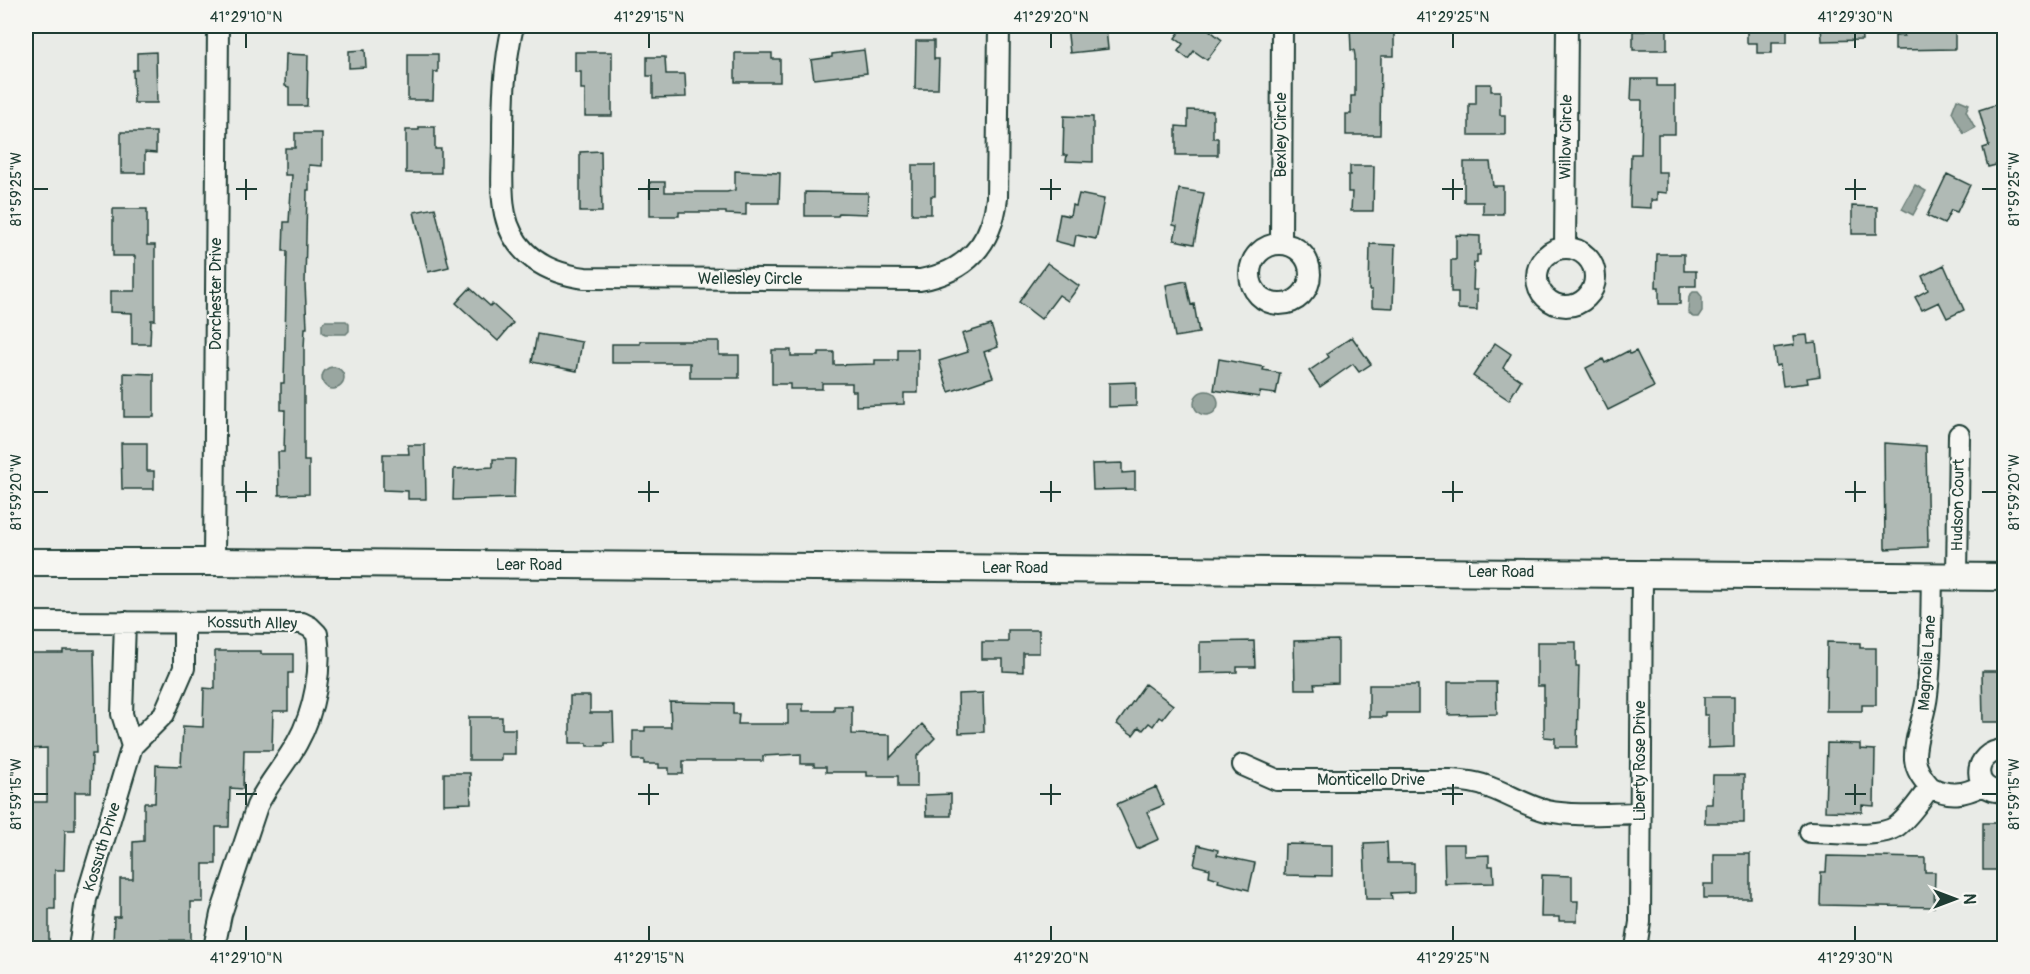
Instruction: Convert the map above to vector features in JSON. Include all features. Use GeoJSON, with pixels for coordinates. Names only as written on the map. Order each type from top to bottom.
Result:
{"type":"FeatureCollection","features":[{"type":"Feature","properties":{"kind":"street","name":"Dorchester Drive"},"geometry":{"type":"LineString","coordinates":[[214,562],[218,26]]}},
{"type":"Feature","properties":{"kind":"street","name":"Wellesley Circle"},"geometry":{"type":"LineString","coordinates":[[513,26],[508,46],[504,86],[503,202],[510,230],[522,248],[538,263],[564,275],[585,278],[920,280],[948,273],[966,261],[982,245],[992,226],[997,198],[999,26]]}},
{"type":"Feature","properties":{"kind":"street","name":"Bexley Circle"},"geometry":{"type":"LineString","coordinates":[[1281,244],[1282,26]]}},
{"type":"Feature","properties":{"kind":"street","name":"Willow Circle"},"geometry":{"type":"LineString","coordinates":[[1565,248],[1568,26]]}},
{"type":"Feature","properties":{"kind":"street","name":"Hudson Court"},"geometry":{"type":"LineString","coordinates":[[1945,575],[1959,435]]}},
{"type":"Feature","properties":{"kind":"street","name":"Lear Road"},"geometry":{"type":"LineString","coordinates":[[26,562],[2004,577]]}},
{"type":"Feature","properties":{"kind":"street","name":"Liberty Rose Drive"},"geometry":{"type":"LineString","coordinates":[[1636,948],[1640,922],[1642,573]]}},
{"type":"Feature","properties":{"kind":"street","name":"Magnolia Lane"},"geometry":{"type":"LineString","coordinates":[[1930,787],[1922,778],[1915,757],[1927,696],[1945,575]]}},
{"type":"Feature","properties":{"kind":"street","name":"Kossuth Alley"},"geometry":{"type":"LineString","coordinates":[[26,622],[302,623],[317,634],[319,644],[316,685],[307,722],[298,742],[257,806],[220,914],[214,948]]}},
{"type":"Feature","properties":{"kind":"street"},"geometry":{"type":"LineString","coordinates":[[125,622],[122,714],[132,746]]}},
{"type":"Feature","properties":{"kind":"street","name":"Kossuth Drive"},"geometry":{"type":"LineString","coordinates":[[79,948],[86,899],[132,746],[164,714],[184,668],[184,622]]}},
{"type":"Feature","properties":{"kind":"street"},"geometry":{"type":"LineString","coordinates":[[2004,750],[1992,752],[1982,760],[1980,777],[1983,785],[1988,789],[2004,792]]}},
{"type":"Feature","properties":{"kind":"street","name":"Monticello Drive"},"geometry":{"type":"LineString","coordinates":[[1243,765],[1277,780],[1450,780],[1491,787],[1528,805],[1548,811],[1640,813]]}},
{"type":"Feature","properties":{"kind":"street"},"geometry":{"type":"LineString","coordinates":[[1810,832],[1890,831],[1904,820],[1930,787],[1939,792],[1957,795],[1983,785]]}},
{"type":"Feature","properties":{"kind":"shaded area"},"geometry":{"type":"Polygon","coordinates":[[[1957,99],[1969,104],[1966,111],[1975,128],[1964,134],[1952,112],[1957,99]]]}},
{"type":"Feature","properties":{"kind":"shaded area"},"geometry":{"type":"Polygon","coordinates":[[[1915,185],[1926,191],[1913,215],[1902,209],[1915,185]]]}},
{"type":"Feature","properties":{"kind":"shaded area"},"geometry":{"type":"Polygon","coordinates":[[[1693,292],[1698,292],[1702,297],[1702,311],[1698,317],[1693,317],[1688,312],[1689,296],[1693,292]]]}},
{"type":"Feature","properties":{"kind":"shaded area"},"geometry":{"type":"Polygon","coordinates":[[[325,321],[346,321],[349,324],[349,331],[346,334],[325,334],[322,331],[322,324],[325,321]]]}},
{"type":"Feature","properties":{"kind":"shaded area"},"geometry":{"type":"Polygon","coordinates":[[[333,367],[341,370],[344,378],[341,386],[333,389],[325,386],[322,378],[325,370],[333,367]]]}},
{"type":"Feature","properties":{"kind":"shaded area"},"geometry":{"type":"Polygon","coordinates":[[[1206,391],[1211,392],[1217,398],[1217,408],[1211,414],[1206,415],[1201,414],[1195,408],[1194,403],[1195,398],[1201,392],[1206,391]]]}},
{"type":"Feature","properties":{"kind":"building"},"geometry":{"type":"Polygon","coordinates":[[[1067,26],[1102,26],[1106,29],[1108,49],[1070,53],[1067,26]]]}},
{"type":"Feature","properties":{"kind":"building"},"geometry":{"type":"Polygon","coordinates":[[[1184,26],[1204,26],[1222,40],[1207,60],[1194,51],[1188,59],[1178,51],[1183,44],[1175,38],[1184,26]]]}},
{"type":"Feature","properties":{"kind":"building"},"geometry":{"type":"Polygon","coordinates":[[[1350,26],[1394,26],[1394,56],[1381,56],[1380,135],[1346,135],[1346,114],[1351,114],[1351,96],[1355,96],[1355,56],[1354,50],[1351,50],[1350,26]]]}},
{"type":"Feature","properties":{"kind":"building"},"geometry":{"type":"Polygon","coordinates":[[[1645,26],[1667,26],[1667,50],[1633,50],[1633,31],[1645,31],[1645,26]]]}},
{"type":"Feature","properties":{"kind":"building"},"geometry":{"type":"Polygon","coordinates":[[[1747,26],[1787,26],[1787,42],[1772,42],[1772,53],[1757,53],[1757,43],[1747,43],[1747,26]]]}},
{"type":"Feature","properties":{"kind":"building"},"geometry":{"type":"Polygon","coordinates":[[[1821,26],[1861,26],[1862,40],[1822,41],[1821,26]]]}},
{"type":"Feature","properties":{"kind":"building"},"geometry":{"type":"Polygon","coordinates":[[[1904,26],[1955,26],[1955,49],[1895,50],[1895,36],[1904,36],[1904,26]]]}},
{"type":"Feature","properties":{"kind":"building"},"geometry":{"type":"Polygon","coordinates":[[[916,41],[934,41],[934,59],[939,59],[938,89],[915,89],[916,41]]]}},
{"type":"Feature","properties":{"kind":"building"},"geometry":{"type":"Polygon","coordinates":[[[365,50],[366,67],[349,68],[349,51],[365,50]]]}},
{"type":"Feature","properties":{"kind":"building"},"geometry":{"type":"Polygon","coordinates":[[[864,50],[867,73],[814,79],[811,60],[832,57],[832,54],[864,50]]]}},
{"type":"Feature","properties":{"kind":"building"},"geometry":{"type":"Polygon","coordinates":[[[156,52],[157,103],[134,103],[133,70],[137,70],[137,53],[156,52]]]}},
{"type":"Feature","properties":{"kind":"building"},"geometry":{"type":"Polygon","coordinates":[[[575,52],[612,52],[612,116],[585,116],[585,89],[581,89],[581,72],[575,72],[575,52]]]}},
{"type":"Feature","properties":{"kind":"building"},"geometry":{"type":"Polygon","coordinates":[[[735,53],[772,53],[772,59],[780,59],[780,82],[735,82],[735,53]]]}},
{"type":"Feature","properties":{"kind":"building"},"geometry":{"type":"Polygon","coordinates":[[[286,54],[308,55],[307,106],[289,106],[289,87],[285,86],[286,54]]]}},
{"type":"Feature","properties":{"kind":"building"},"geometry":{"type":"Polygon","coordinates":[[[408,54],[438,54],[438,72],[434,72],[433,100],[408,100],[408,54]]]}},
{"type":"Feature","properties":{"kind":"building"},"geometry":{"type":"Polygon","coordinates":[[[647,57],[665,57],[666,74],[685,74],[686,97],[653,98],[653,76],[647,76],[647,57]]]}},
{"type":"Feature","properties":{"kind":"building"},"geometry":{"type":"Polygon","coordinates":[[[1632,79],[1657,79],[1657,86],[1675,86],[1675,134],[1658,134],[1658,172],[1667,172],[1667,193],[1657,192],[1657,200],[1651,200],[1651,208],[1630,207],[1631,154],[1641,154],[1642,100],[1631,100],[1632,79]]]}},
{"type":"Feature","properties":{"kind":"building"},"geometry":{"type":"Polygon","coordinates":[[[1476,84],[1491,84],[1491,91],[1500,91],[1500,115],[1505,115],[1505,135],[1469,135],[1469,104],[1476,104],[1476,84]]]}},
{"type":"Feature","properties":{"kind":"building"},"geometry":{"type":"Polygon","coordinates":[[[2004,102],[2004,163],[1988,167],[1983,148],[1989,146],[1979,110],[2004,102]]]}},
{"type":"Feature","properties":{"kind":"building"},"geometry":{"type":"Polygon","coordinates":[[[1188,110],[1213,111],[1213,138],[1218,138],[1218,155],[1176,155],[1176,126],[1188,127],[1188,110]]]}},
{"type":"Feature","properties":{"kind":"building"},"geometry":{"type":"Polygon","coordinates":[[[1064,116],[1093,117],[1093,162],[1066,161],[1067,155],[1063,155],[1064,116]]]}},
{"type":"Feature","properties":{"kind":"building"},"geometry":{"type":"Polygon","coordinates":[[[419,127],[435,127],[435,149],[441,149],[441,173],[406,173],[406,130],[419,130],[419,127]]]}},
{"type":"Feature","properties":{"kind":"building"},"geometry":{"type":"Polygon","coordinates":[[[121,132],[156,132],[156,153],[145,152],[145,173],[121,173],[121,132]]]}},
{"type":"Feature","properties":{"kind":"building"},"geometry":{"type":"Polygon","coordinates":[[[295,133],[322,133],[322,166],[309,165],[309,190],[307,190],[304,461],[309,461],[309,494],[279,495],[278,452],[284,452],[285,410],[281,410],[281,383],[284,383],[287,251],[283,251],[284,222],[289,222],[292,175],[285,175],[285,148],[295,148],[295,133]]]}},
{"type":"Feature","properties":{"kind":"building"},"geometry":{"type":"Polygon","coordinates":[[[601,151],[602,212],[580,212],[580,152],[601,151]]]}},
{"type":"Feature","properties":{"kind":"building"},"geometry":{"type":"Polygon","coordinates":[[[1464,162],[1490,162],[1493,186],[1503,186],[1503,214],[1483,214],[1483,202],[1464,202],[1464,162]]]}},
{"type":"Feature","properties":{"kind":"building"},"geometry":{"type":"Polygon","coordinates":[[[912,165],[935,165],[935,196],[931,196],[931,214],[912,214],[912,165]]]}},
{"type":"Feature","properties":{"kind":"building"},"geometry":{"type":"Polygon","coordinates":[[[1350,166],[1374,166],[1373,211],[1351,211],[1352,192],[1348,192],[1350,166]]]}},
{"type":"Feature","properties":{"kind":"building"},"geometry":{"type":"Polygon","coordinates":[[[735,171],[780,173],[779,203],[746,203],[746,215],[726,214],[726,212],[679,212],[679,216],[650,216],[650,182],[665,182],[665,192],[727,192],[735,190],[735,171]]]}},
{"type":"Feature","properties":{"kind":"building"},"geometry":{"type":"Polygon","coordinates":[[[1947,174],[1970,185],[1957,212],[1951,210],[1944,224],[1927,216],[1947,174]]]}},
{"type":"Feature","properties":{"kind":"building"},"geometry":{"type":"Polygon","coordinates":[[[1179,189],[1204,193],[1194,244],[1174,240],[1177,226],[1173,225],[1179,189]]]}},
{"type":"Feature","properties":{"kind":"building"},"geometry":{"type":"Polygon","coordinates":[[[805,192],[868,193],[867,214],[839,213],[838,216],[805,216],[805,192]]]}},
{"type":"Feature","properties":{"kind":"building"},"geometry":{"type":"Polygon","coordinates":[[[1079,194],[1104,199],[1096,239],[1076,235],[1074,246],[1055,241],[1060,214],[1070,216],[1072,205],[1076,206],[1079,194]]]}},
{"type":"Feature","properties":{"kind":"building"},"geometry":{"type":"Polygon","coordinates":[[[1852,206],[1877,207],[1877,234],[1852,234],[1852,206]]]}},
{"type":"Feature","properties":{"kind":"building"},"geometry":{"type":"Polygon","coordinates":[[[435,208],[449,267],[428,272],[414,212],[435,208]]]}},
{"type":"Feature","properties":{"kind":"building"},"geometry":{"type":"Polygon","coordinates":[[[113,209],[147,209],[147,245],[155,245],[155,320],[151,320],[150,344],[132,344],[132,313],[110,312],[110,291],[135,291],[135,256],[113,256],[113,209]]]}},
{"type":"Feature","properties":{"kind":"building"},"geometry":{"type":"Polygon","coordinates":[[[1456,235],[1480,236],[1480,255],[1477,255],[1477,263],[1474,263],[1473,290],[1477,290],[1477,310],[1458,309],[1458,292],[1451,292],[1451,260],[1456,260],[1456,235]]]}},
{"type":"Feature","properties":{"kind":"building"},"geometry":{"type":"Polygon","coordinates":[[[1370,244],[1395,245],[1393,308],[1372,307],[1372,290],[1369,290],[1370,244]]]}},
{"type":"Feature","properties":{"kind":"building"},"geometry":{"type":"Polygon","coordinates":[[[1657,254],[1684,254],[1684,271],[1696,271],[1696,286],[1680,286],[1680,304],[1659,304],[1659,287],[1656,287],[1657,254]]]}},
{"type":"Feature","properties":{"kind":"building"},"geometry":{"type":"Polygon","coordinates":[[[1047,263],[1079,286],[1068,301],[1059,295],[1041,319],[1019,302],[1047,263]]]}},
{"type":"Feature","properties":{"kind":"building"},"geometry":{"type":"Polygon","coordinates":[[[1944,265],[1964,310],[1947,318],[1939,302],[1922,310],[1915,297],[1928,290],[1922,276],[1944,265]]]}},
{"type":"Feature","properties":{"kind":"building"},"geometry":{"type":"Polygon","coordinates":[[[1186,281],[1191,305],[1194,304],[1199,333],[1175,337],[1166,285],[1186,281]]]}},
{"type":"Feature","properties":{"kind":"building"},"geometry":{"type":"Polygon","coordinates":[[[470,288],[513,323],[498,341],[456,303],[470,288]]]}},
{"type":"Feature","properties":{"kind":"building"},"geometry":{"type":"Polygon","coordinates":[[[991,325],[998,347],[984,352],[993,377],[949,392],[939,361],[968,352],[962,334],[991,325]]]}},
{"type":"Feature","properties":{"kind":"building"},"geometry":{"type":"Polygon","coordinates":[[[537,334],[582,342],[577,371],[532,362],[537,334]]]}},
{"type":"Feature","properties":{"kind":"building"},"geometry":{"type":"Polygon","coordinates":[[[1807,335],[1808,343],[1816,342],[1820,376],[1807,378],[1808,383],[1783,386],[1780,365],[1776,366],[1774,348],[1794,345],[1793,336],[1807,335]]]}},
{"type":"Feature","properties":{"kind":"building"},"geometry":{"type":"Polygon","coordinates":[[[1352,337],[1371,364],[1359,372],[1353,364],[1320,387],[1309,371],[1329,357],[1327,354],[1352,337]]]}},
{"type":"Feature","properties":{"kind":"building"},"geometry":{"type":"Polygon","coordinates":[[[640,341],[719,341],[719,355],[739,355],[739,378],[690,378],[690,363],[612,363],[612,344],[640,344],[640,341]]]}},
{"type":"Feature","properties":{"kind":"building"},"geometry":{"type":"Polygon","coordinates":[[[1495,343],[1511,354],[1503,368],[1521,380],[1509,400],[1473,376],[1495,343]]]}},
{"type":"Feature","properties":{"kind":"building"},"geometry":{"type":"Polygon","coordinates":[[[898,349],[918,349],[918,393],[904,393],[904,404],[856,406],[856,391],[852,391],[852,383],[822,383],[822,389],[790,389],[790,384],[772,384],[772,350],[791,350],[791,356],[819,356],[819,352],[834,352],[834,365],[875,364],[875,360],[898,360],[898,349]]]}},
{"type":"Feature","properties":{"kind":"building"},"geometry":{"type":"Polygon","coordinates":[[[1628,351],[1630,354],[1636,351],[1654,387],[1608,410],[1586,368],[1603,359],[1605,363],[1628,351]]]}},
{"type":"Feature","properties":{"kind":"building"},"geometry":{"type":"Polygon","coordinates":[[[1219,359],[1264,367],[1263,370],[1280,373],[1276,394],[1260,392],[1259,397],[1214,390],[1219,359]]]}},
{"type":"Feature","properties":{"kind":"building"},"geometry":{"type":"Polygon","coordinates":[[[124,373],[154,374],[154,417],[124,417],[124,373]]]}},
{"type":"Feature","properties":{"kind":"building"},"geometry":{"type":"Polygon","coordinates":[[[1136,382],[1136,406],[1109,407],[1109,383],[1136,382]]]}},
{"type":"Feature","properties":{"kind":"building"},"geometry":{"type":"Polygon","coordinates":[[[121,443],[147,443],[147,471],[154,471],[154,489],[122,489],[121,443]]]}},
{"type":"Feature","properties":{"kind":"building"},"geometry":{"type":"Polygon","coordinates":[[[1884,443],[1926,446],[1928,547],[1885,549],[1884,443]]]}},
{"type":"Feature","properties":{"kind":"building"},"geometry":{"type":"Polygon","coordinates":[[[408,445],[425,445],[426,499],[408,499],[408,491],[383,490],[383,454],[409,454],[408,445]]]}},
{"type":"Feature","properties":{"kind":"building"},"geometry":{"type":"Polygon","coordinates":[[[493,459],[515,459],[514,498],[453,500],[454,469],[493,467],[493,459]]]}},
{"type":"Feature","properties":{"kind":"building"},"geometry":{"type":"Polygon","coordinates":[[[1122,463],[1122,473],[1135,472],[1135,489],[1093,490],[1092,464],[1122,463]]]}},
{"type":"Feature","properties":{"kind":"building"},"geometry":{"type":"Polygon","coordinates":[[[1008,630],[1039,630],[1039,653],[1023,653],[1023,672],[1003,671],[1003,659],[982,659],[982,642],[1008,642],[1008,630]]]}},
{"type":"Feature","properties":{"kind":"building"},"geometry":{"type":"Polygon","coordinates":[[[1338,640],[1338,683],[1314,684],[1315,689],[1295,689],[1294,641],[1338,640]]]}},
{"type":"Feature","properties":{"kind":"building"},"geometry":{"type":"Polygon","coordinates":[[[1254,641],[1255,667],[1237,667],[1237,672],[1200,673],[1200,642],[1254,641]]]}},
{"type":"Feature","properties":{"kind":"building"},"geometry":{"type":"Polygon","coordinates":[[[1537,642],[1576,642],[1576,666],[1579,666],[1577,747],[1555,747],[1555,738],[1544,737],[1544,686],[1537,686],[1537,642]]]}},
{"type":"Feature","properties":{"kind":"building"},"geometry":{"type":"Polygon","coordinates":[[[1827,642],[1860,643],[1860,648],[1876,648],[1876,705],[1862,705],[1862,711],[1826,711],[1827,642]]]}},
{"type":"Feature","properties":{"kind":"building"},"geometry":{"type":"Polygon","coordinates":[[[63,650],[94,650],[96,754],[92,754],[91,792],[75,792],[75,830],[65,830],[64,870],[55,870],[55,909],[49,909],[49,946],[26,945],[26,840],[31,840],[31,802],[47,802],[47,748],[26,749],[26,653],[63,653],[63,650]]]}},
{"type":"Feature","properties":{"kind":"building"},"geometry":{"type":"Polygon","coordinates":[[[215,651],[293,654],[293,673],[288,673],[288,711],[273,711],[272,750],[244,750],[243,789],[230,788],[229,827],[216,827],[216,864],[203,864],[203,902],[191,902],[191,940],[157,940],[157,945],[113,945],[114,917],[120,917],[120,879],[133,879],[133,842],[144,841],[144,803],[155,803],[156,765],[181,766],[183,726],[203,727],[204,688],[215,689],[215,651]]]}},
{"type":"Feature","properties":{"kind":"building"},"geometry":{"type":"Polygon","coordinates":[[[1982,671],[2004,671],[2004,712],[2001,712],[2001,722],[1983,722],[1982,671]]]}},
{"type":"Feature","properties":{"kind":"building"},"geometry":{"type":"Polygon","coordinates":[[[1448,682],[1496,682],[1497,714],[1448,715],[1448,682]]]}},
{"type":"Feature","properties":{"kind":"building"},"geometry":{"type":"Polygon","coordinates":[[[1145,684],[1173,705],[1162,719],[1159,717],[1153,726],[1149,723],[1143,730],[1139,727],[1133,735],[1117,724],[1145,684]]]}},
{"type":"Feature","properties":{"kind":"building"},"geometry":{"type":"Polygon","coordinates":[[[1369,685],[1418,685],[1418,713],[1386,713],[1386,717],[1369,717],[1369,685]]]}},
{"type":"Feature","properties":{"kind":"building"},"geometry":{"type":"Polygon","coordinates":[[[983,693],[984,732],[959,733],[958,694],[983,693]]]}},
{"type":"Feature","properties":{"kind":"building"},"geometry":{"type":"Polygon","coordinates":[[[570,696],[590,696],[590,713],[613,713],[614,743],[605,743],[605,746],[587,746],[587,743],[570,743],[570,696]]]}},
{"type":"Feature","properties":{"kind":"building"},"geometry":{"type":"Polygon","coordinates":[[[1704,697],[1734,697],[1734,747],[1708,748],[1708,715],[1704,715],[1704,697]]]}},
{"type":"Feature","properties":{"kind":"building"},"geometry":{"type":"Polygon","coordinates":[[[670,702],[733,703],[733,714],[739,714],[738,724],[788,724],[788,704],[803,704],[803,711],[834,711],[834,706],[852,706],[852,734],[890,735],[890,758],[922,724],[935,738],[917,756],[917,787],[898,787],[898,776],[867,776],[867,772],[826,772],[826,767],[801,764],[801,754],[763,756],[763,761],[683,761],[683,774],[669,774],[669,768],[659,768],[659,764],[644,764],[644,760],[633,760],[633,731],[645,731],[645,727],[671,727],[670,702]]]}},
{"type":"Feature","properties":{"kind":"building"},"geometry":{"type":"Polygon","coordinates":[[[469,717],[502,717],[502,729],[515,729],[515,754],[501,754],[501,760],[469,760],[469,717]]]}},
{"type":"Feature","properties":{"kind":"building"},"geometry":{"type":"Polygon","coordinates":[[[1827,743],[1860,744],[1860,749],[1875,750],[1874,806],[1862,805],[1862,812],[1825,811],[1827,743]]]}},
{"type":"Feature","properties":{"kind":"building"},"geometry":{"type":"Polygon","coordinates":[[[444,773],[470,773],[471,803],[444,804],[444,773]]]}},
{"type":"Feature","properties":{"kind":"building"},"geometry":{"type":"Polygon","coordinates":[[[1713,775],[1744,775],[1744,823],[1705,823],[1705,804],[1712,804],[1713,775]]]}},
{"type":"Feature","properties":{"kind":"building"},"geometry":{"type":"Polygon","coordinates":[[[1156,787],[1164,805],[1147,812],[1159,839],[1137,849],[1117,804],[1156,787]]]}},
{"type":"Feature","properties":{"kind":"building"},"geometry":{"type":"Polygon","coordinates":[[[951,794],[951,816],[926,816],[925,795],[951,794]]]}},
{"type":"Feature","properties":{"kind":"building"},"geometry":{"type":"Polygon","coordinates":[[[1983,823],[2000,823],[2000,833],[2004,833],[2004,870],[1983,870],[1983,823]]]}},
{"type":"Feature","properties":{"kind":"building"},"geometry":{"type":"Polygon","coordinates":[[[1387,842],[1388,863],[1414,863],[1414,892],[1391,893],[1392,899],[1366,899],[1364,843],[1387,842]]]}},
{"type":"Feature","properties":{"kind":"building"},"geometry":{"type":"Polygon","coordinates":[[[1285,844],[1332,845],[1332,876],[1284,875],[1285,844]]]}},
{"type":"Feature","properties":{"kind":"building"},"geometry":{"type":"Polygon","coordinates":[[[1444,844],[1464,844],[1464,856],[1489,855],[1489,866],[1493,866],[1494,883],[1445,884],[1444,844]]]}},
{"type":"Feature","properties":{"kind":"building"},"geometry":{"type":"Polygon","coordinates":[[[1198,845],[1218,850],[1217,855],[1255,863],[1249,890],[1218,882],[1219,879],[1209,876],[1210,869],[1194,865],[1198,845]]]}},
{"type":"Feature","properties":{"kind":"building"},"geometry":{"type":"Polygon","coordinates":[[[1714,854],[1750,854],[1750,898],[1704,898],[1704,884],[1714,884],[1714,854]]]}},
{"type":"Feature","properties":{"kind":"building"},"geometry":{"type":"Polygon","coordinates":[[[1827,856],[1925,858],[1925,872],[1935,872],[1934,907],[1820,905],[1821,872],[1826,872],[1827,856]]]}},
{"type":"Feature","properties":{"kind":"building"},"geometry":{"type":"Polygon","coordinates":[[[1542,875],[1572,876],[1572,901],[1578,901],[1577,921],[1559,921],[1559,917],[1541,917],[1542,875]]]}}]}
